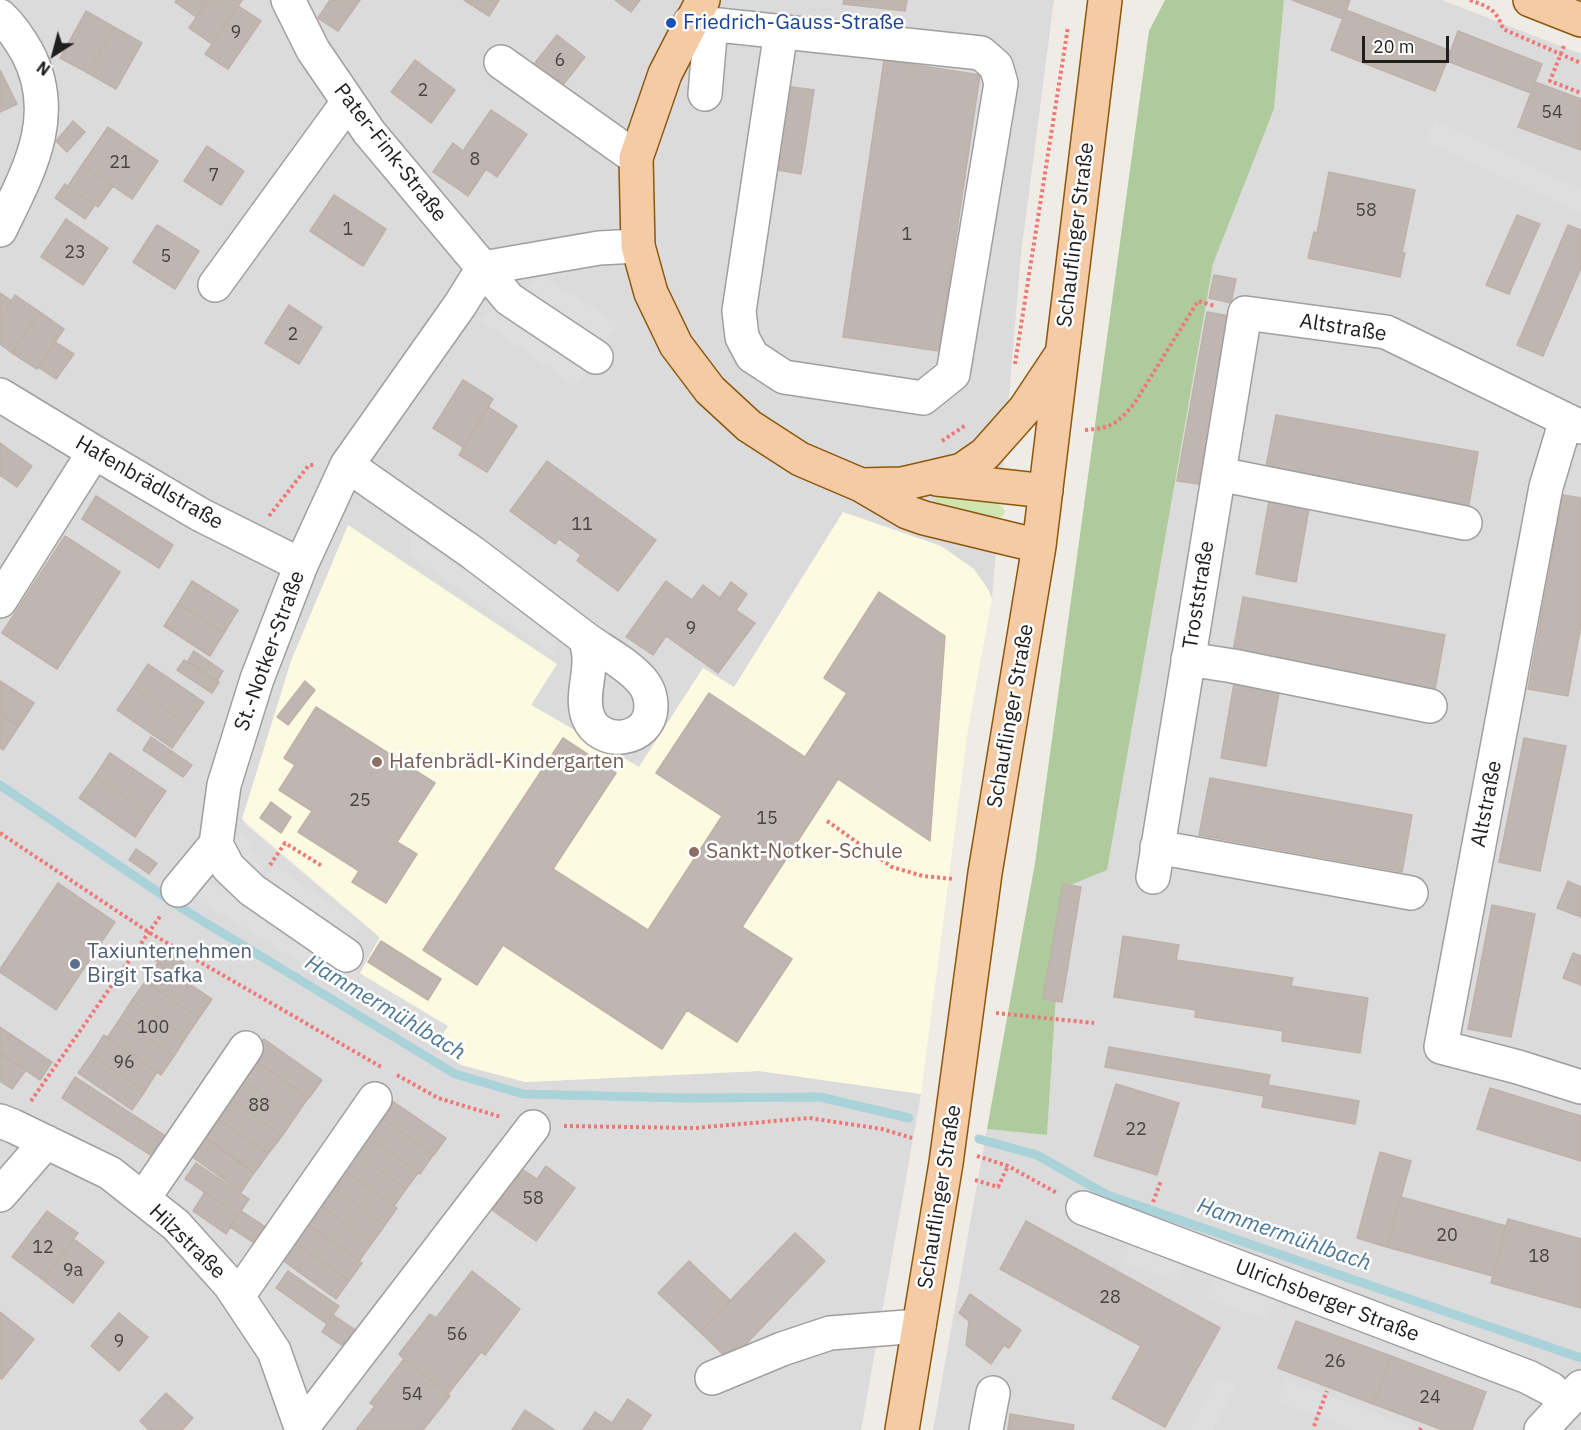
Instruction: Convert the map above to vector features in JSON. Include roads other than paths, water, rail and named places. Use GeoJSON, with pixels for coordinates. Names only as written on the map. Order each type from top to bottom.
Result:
{"type":"FeatureCollection","features":[{"type":"Feature","properties":{"kind":"main road","name":"Schauflinger Straße"},"geometry":{"type":"LineString","coordinates":[[902,1430],[946,1163],[985,873],[1039,546],[1105,0]]}},
{"type":"Feature","properties":{"kind":"main road"},"geometry":{"type":"LineString","coordinates":[[1530,0],[1579,14]]}},
{"type":"Feature","properties":{"kind":"main road"},"geometry":{"type":"LineString","coordinates":[[701,15],[665,74],[636,159],[638,246],[651,293],[676,345],[710,390],[749,426],[800,459],[861,485],[907,512],[1039,546]]}},
{"type":"Feature","properties":{"kind":"main road"},"geometry":{"type":"LineString","coordinates":[[861,485],[902,484],[963,470],[986,454],[1025,409],[1061,354]]}},
{"type":"Feature","properties":{"kind":"main road"},"geometry":{"type":"LineString","coordinates":[[929,478],[1046,491]]}},
{"type":"Feature","properties":{"kind":"street","name":"Pater-Fink-Straße"},"geometry":{"type":"LineString","coordinates":[[288,0],[313,50],[369,132],[509,299],[596,357]]}},
{"type":"Feature","properties":{"kind":"street"},"geometry":{"type":"LineString","coordinates":[[705,94],[701,15],[781,31],[981,53],[996,66],[1001,83],[953,374],[923,398],[784,377],[752,356],[742,337],[739,311],[781,31]]}},
{"type":"Feature","properties":{"kind":"street"},"geometry":{"type":"LineString","coordinates":[[0,16],[13,27],[37,71],[43,115],[30,170],[0,230]]}},
{"type":"Feature","properties":{"kind":"street"},"geometry":{"type":"LineString","coordinates":[[501,62],[636,159]]}},
{"type":"Feature","properties":{"kind":"street"},"geometry":{"type":"LineString","coordinates":[[215,285],[348,102]]}},
{"type":"Feature","properties":{"kind":"street"},"geometry":{"type":"LineString","coordinates":[[483,268],[598,248],[638,246]]}},
{"type":"Feature","properties":{"kind":"street","name":"St.-Notker-Straße"},"geometry":{"type":"LineString","coordinates":[[216,844],[224,785],[258,679],[301,565],[348,465],[460,305],[483,268]]}},
{"type":"Feature","properties":{"kind":"street","name":"Altstraße"},"geometry":{"type":"LineString","coordinates":[[1245,313],[1386,332],[1573,423],[1546,487],[1441,1047],[1581,1087]]}},
{"type":"Feature","properties":{"kind":"street","name":"Troststraße"},"geometry":{"type":"LineString","coordinates":[[1245,313],[1155,862],[1411,893]]}},
{"type":"Feature","properties":{"kind":"street","name":"Hafenbrädlstraße"},"geometry":{"type":"LineString","coordinates":[[0,395],[94,452],[228,528],[301,565]]}},
{"type":"Feature","properties":{"kind":"street"},"geometry":{"type":"LineString","coordinates":[[0,601],[94,452]]}},
{"type":"Feature","properties":{"kind":"street"},"geometry":{"type":"LineString","coordinates":[[348,465],[473,553],[586,639]]}},
{"type":"Feature","properties":{"kind":"street"},"geometry":{"type":"LineString","coordinates":[[1219,474],[1465,523]]}},
{"type":"Feature","properties":{"kind":"street"},"geometry":{"type":"LineString","coordinates":[[1188,659],[1430,705]]}},
{"type":"Feature","properties":{"kind":"street"},"geometry":{"type":"LineString","coordinates":[[178,890],[216,844],[228,867],[252,890],[346,956]]}},
{"type":"Feature","properties":{"kind":"street"},"geometry":{"type":"LineString","coordinates":[[143,1199],[246,1048]]}},
{"type":"Feature","properties":{"kind":"street"},"geometry":{"type":"LineString","coordinates":[[237,1296],[375,1099]]}},
{"type":"Feature","properties":{"kind":"street","name":"Hilzstraße"},"geometry":{"type":"LineString","coordinates":[[7,1123],[110,1173],[176,1225],[231,1285],[274,1351],[302,1429]]}},
{"type":"Feature","properties":{"kind":"street"},"geometry":{"type":"LineString","coordinates":[[302,1429],[533,1127]]}},
{"type":"Feature","properties":{"kind":"street"},"geometry":{"type":"LineString","coordinates":[[0,1195],[46,1142]]}},
{"type":"Feature","properties":{"kind":"street","name":"Ulrichsberger Straße"},"geometry":{"type":"LineString","coordinates":[[1083,1208],[1528,1377],[1551,1389],[1574,1395],[1541,1430]]}},
{"type":"Feature","properties":{"kind":"street"},"geometry":{"type":"LineString","coordinates":[[712,1378],[782,1349],[830,1333],[920,1326]]}},
{"type":"Feature","properties":{"kind":"street"},"geometry":{"type":"LineString","coordinates":[[986,1430],[993,1393]]}},
{"type":"Feature","properties":{"kind":"waterway","name":"Hammermühlbach"},"geometry":{"type":"LineString","coordinates":[[0,785],[183,909],[455,1074],[523,1094],[686,1098],[820,1097],[909,1118]]}},
{"type":"Feature","properties":{"kind":"waterway","name":"Hammermühlbach"},"geometry":{"type":"LineString","coordinates":[[979,1139],[1037,1155],[1107,1195],[1581,1358]]}},
{"type":"Feature","properties":{"kind":"place","name":"Friedrich-Gauss-Straße"},"geometry":{"type":"Point","coordinates":[671,23]}},
{"type":"Feature","properties":{"kind":"place","name":"Hafenbrädl-Kindergarten"},"geometry":{"type":"Point","coordinates":[377,762]}},
{"type":"Feature","properties":{"kind":"place","name":"Sankt-Notker-Schule"},"geometry":{"type":"Point","coordinates":[694,852]}},
{"type":"Feature","properties":{"kind":"place","name":"Taxiunternehmen Birgit Tsafka"},"geometry":{"type":"Point","coordinates":[75,964]}}]}
